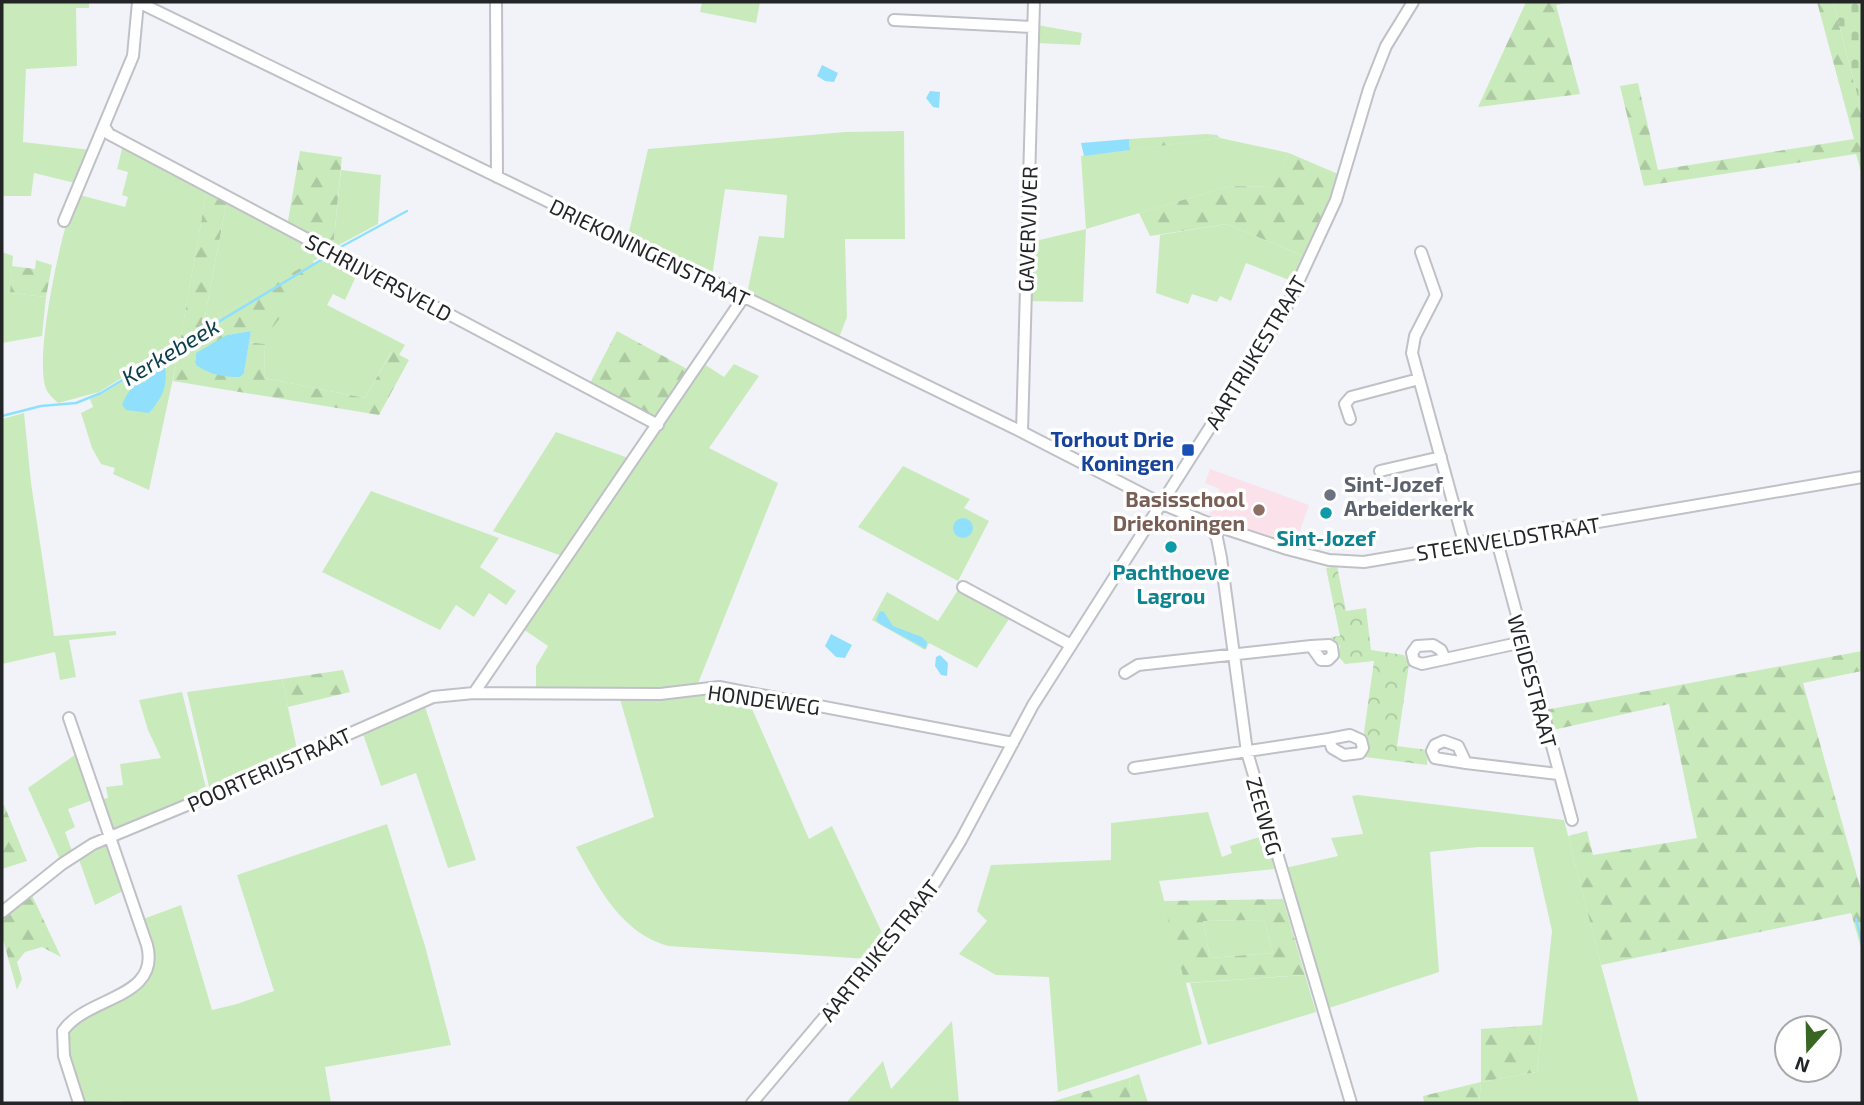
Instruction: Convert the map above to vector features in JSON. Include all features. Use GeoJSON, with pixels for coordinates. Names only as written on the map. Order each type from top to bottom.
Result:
{"type":"FeatureCollection","features":[{"type":"Feature","properties":{"kind":"street","name":"DRIEKONINGENSTRAAT"},"geometry":{"type":"LineString","coordinates":[[64,221],[133,56],[138,2],[1022,432],[1160,503]]}},
{"type":"Feature","properties":{"kind":"street"},"geometry":{"type":"LineString","coordinates":[[496,2],[496,177]]}},
{"type":"Feature","properties":{"kind":"street","name":"GAVERVIJVER"},"geometry":{"type":"LineString","coordinates":[[1022,432],[1034,2]]}},
{"type":"Feature","properties":{"kind":"street","name":"AARTRIJKESTRAAT"},"geometry":{"type":"LineString","coordinates":[[752,1103],[914,911],[936,881],[1033,705],[1286,308],[1336,200],[1369,89],[1386,46],[1413,2]]}},
{"type":"Feature","properties":{"kind":"street"},"geometry":{"type":"LineString","coordinates":[[894,20],[1033,27]]}},
{"type":"Feature","properties":{"kind":"street","name":"SCHRIJVERSVELD"},"geometry":{"type":"LineString","coordinates":[[104,126],[109,135],[658,425]]}},
{"type":"Feature","properties":{"kind":"street"},"geometry":{"type":"LineString","coordinates":[[1421,253],[1436,295],[1415,336],[1412,353],[1465,546]]}},
{"type":"Feature","properties":{"kind":"street"},"geometry":{"type":"LineString","coordinates":[[474,693],[743,298]]}},
{"type":"Feature","properties":{"kind":"street"},"geometry":{"type":"LineString","coordinates":[[1350,419],[1345,404],[1350,397],[1419,379]]}},
{"type":"Feature","properties":{"kind":"street"},"geometry":{"type":"LineString","coordinates":[[1380,471],[1441,457]]}},
{"type":"Feature","properties":{"kind":"street","name":"STEENVELDSTRAAT"},"geometry":{"type":"LineString","coordinates":[[1160,503],[1208,523],[1287,549],[1329,560],[1354,562],[1497,541],[1862,477]]}},
{"type":"Feature","properties":{"kind":"street","name":"ZEEWEG"},"geometry":{"type":"LineString","coordinates":[[1208,523],[1217,538],[1219,548],[1247,752],[1351,1103]]}},
{"type":"Feature","properties":{"kind":"street","name":"WEIDESTRAAT"},"geometry":{"type":"LineString","coordinates":[[1497,541],[1572,820]]}},
{"type":"Feature","properties":{"kind":"street"},"geometry":{"type":"LineString","coordinates":[[963,587],[1071,645]]}},
{"type":"Feature","properties":{"kind":"street"},"geometry":{"type":"LineString","coordinates":[[1446,659],[1523,642]]}},
{"type":"Feature","properties":{"kind":"street"},"geometry":{"type":"LineString","coordinates":[[1125,673],[1138,665],[1311,646]]}},
{"type":"Feature","properties":{"kind":"street","name":"HONDEWEG"},"geometry":{"type":"LineString","coordinates":[[428,699],[474,693],[660,694],[719,687],[1013,743]]}},
{"type":"Feature","properties":{"kind":"street","name":"POORTERIJSTRAAT"},"geometry":{"type":"LineString","coordinates":[[2,912],[62,864],[109,836],[192,803],[428,699]]}},
{"type":"Feature","properties":{"kind":"street"},"geometry":{"type":"LineString","coordinates":[[69,718],[147,945],[150,962],[147,972],[133,986],[79,1016],[64,1031],[64,1056],[79,1103]]}},
{"type":"Feature","properties":{"kind":"street"},"geometry":{"type":"LineString","coordinates":[[1134,768],[1329,739]]}},
{"type":"Feature","properties":{"kind":"street"},"geometry":{"type":"LineString","coordinates":[[1466,763],[1558,774]]}},
{"type":"Feature","properties":{"kind":"shaded area","name":"Basisschool Driekoningen"},"geometry":{"type":"Polygon","coordinates":[[[1210,469],[1309,505],[1295,545],[1209,516],[1220,489],[1205,483],[1210,469]]]}},
{"type":"Feature","properties":{"kind":"green space"},"geometry":{"type":"Polygon","coordinates":[[[2,2],[89,2],[89,8],[76,8],[77,66],[26,69],[23,142],[91,150],[75,183],[34,173],[31,196],[2,196],[2,2]]]}},
{"type":"Feature","properties":{"kind":"green space"},"geometry":{"type":"Polygon","coordinates":[[[702,2],[760,2],[756,23],[700,12],[702,2]]]}},
{"type":"Feature","properties":{"kind":"green space"},"geometry":{"type":"Polygon","coordinates":[[[1526,2],[1570,2],[1556,5],[1580,94],[1478,107],[1526,2]]]}},
{"type":"Feature","properties":{"kind":"green space"},"geometry":{"type":"Polygon","coordinates":[[[1817,2],[1833,2],[1862,113],[1862,175],[1856,154],[1644,186],[1620,86],[1638,83],[1658,170],[1854,139],[1817,2]]]}},
{"type":"Feature","properties":{"kind":"green space"},"geometry":{"type":"Polygon","coordinates":[[[1833,2],[1862,2],[1862,113],[1833,2]]]}},
{"type":"Feature","properties":{"kind":"green space"},"geometry":{"type":"Polygon","coordinates":[[[1037,25],[1082,33],[1080,45],[1036,43],[1037,25]]]}},
{"type":"Feature","properties":{"kind":"green space"},"geometry":{"type":"Polygon","coordinates":[[[904,131],[905,239],[845,239],[847,317],[838,340],[747,294],[759,236],[784,238],[787,195],[725,189],[712,277],[628,236],[648,149],[845,132],[904,131]]]}},
{"type":"Feature","properties":{"kind":"green space"},"geometry":{"type":"Polygon","coordinates":[[[1206,134],[1220,138],[1130,150],[1129,139],[1206,134]]]}},
{"type":"Feature","properties":{"kind":"green space"},"geometry":{"type":"Polygon","coordinates":[[[1220,138],[1289,153],[1273,187],[1230,186],[1086,229],[1081,156],[1220,138]]]}},
{"type":"Feature","properties":{"kind":"green space"},"geometry":{"type":"Polygon","coordinates":[[[123,145],[207,189],[180,342],[99,392],[58,403],[47,391],[43,376],[43,353],[63,235],[76,194],[125,207],[128,197],[122,195],[128,172],[117,169],[123,145]]]}},
{"type":"Feature","properties":{"kind":"green space"},"geometry":{"type":"Polygon","coordinates":[[[300,151],[342,157],[333,248],[287,227],[300,151]]]}},
{"type":"Feature","properties":{"kind":"green space"},"geometry":{"type":"Polygon","coordinates":[[[1289,153],[1338,174],[1308,258],[1227,224],[1150,236],[1139,213],[1230,186],[1272,187],[1289,153]]]}},
{"type":"Feature","properties":{"kind":"green space"},"geometry":{"type":"Polygon","coordinates":[[[341,170],[381,175],[378,224],[333,248],[341,170]]]}},
{"type":"Feature","properties":{"kind":"green space"},"geometry":{"type":"Polygon","coordinates":[[[207,189],[227,200],[203,327],[312,261],[319,267],[267,335],[251,331],[227,335],[244,373],[249,342],[265,344],[264,378],[365,398],[392,351],[409,360],[379,415],[173,381],[207,189]]]}},
{"type":"Feature","properties":{"kind":"green space"},"geometry":{"type":"Polygon","coordinates":[[[227,200],[327,253],[203,327],[227,200]]]}},
{"type":"Feature","properties":{"kind":"green space"},"geometry":{"type":"Polygon","coordinates":[[[1227,224],[1308,258],[1294,282],[1246,263],[1231,301],[1220,296],[1217,302],[1192,294],[1188,304],[1156,293],[1160,235],[1227,224]]]}},
{"type":"Feature","properties":{"kind":"green space"},"geometry":{"type":"Polygon","coordinates":[[[1086,229],[1083,302],[1028,301],[1031,242],[1086,229]]]}},
{"type":"Feature","properties":{"kind":"green space"},"geometry":{"type":"Polygon","coordinates":[[[2,252],[13,256],[10,293],[46,297],[42,336],[2,343],[2,252]]]}},
{"type":"Feature","properties":{"kind":"green space"},"geometry":{"type":"Polygon","coordinates":[[[331,255],[359,270],[345,300],[333,294],[327,305],[405,345],[399,355],[391,352],[365,398],[264,378],[265,344],[249,342],[251,331],[318,267],[315,264],[331,255]]]}},
{"type":"Feature","properties":{"kind":"green space"},"geometry":{"type":"Polygon","coordinates":[[[36,260],[52,265],[46,297],[10,293],[12,266],[35,269],[36,260]]]}},
{"type":"Feature","properties":{"kind":"green space"},"geometry":{"type":"Polygon","coordinates":[[[617,331],[689,370],[655,422],[589,385],[617,331]]]}},
{"type":"Feature","properties":{"kind":"green space"},"geometry":{"type":"Polygon","coordinates":[[[180,346],[149,490],[113,474],[115,468],[101,464],[92,448],[81,413],[93,407],[90,399],[180,346]]]}},
{"type":"Feature","properties":{"kind":"green space"},"geometry":{"type":"Polygon","coordinates":[[[701,362],[724,377],[734,364],[759,376],[709,448],[778,483],[697,686],[672,690],[536,692],[536,666],[548,646],[523,629],[701,362]]]}},
{"type":"Feature","properties":{"kind":"green space"},"geometry":{"type":"Polygon","coordinates":[[[24,413],[31,483],[54,636],[116,631],[116,635],[69,640],[76,677],[60,680],[55,652],[2,664],[2,419],[24,413]]]}},
{"type":"Feature","properties":{"kind":"green space"},"geometry":{"type":"Polygon","coordinates":[[[556,432],[631,459],[562,556],[493,531],[556,432]]]}},
{"type":"Feature","properties":{"kind":"green space"},"geometry":{"type":"Polygon","coordinates":[[[903,466],[970,499],[964,508],[989,521],[958,581],[858,527],[903,466]]]}},
{"type":"Feature","properties":{"kind":"green space"},"geometry":{"type":"Polygon","coordinates":[[[371,491],[499,538],[480,567],[516,591],[506,605],[489,593],[474,617],[456,605],[440,630],[322,572],[371,491]]]}},
{"type":"Feature","properties":{"kind":"green space"},"geometry":{"type":"Polygon","coordinates":[[[1337,566],[1346,611],[1366,608],[1371,650],[1404,655],[1409,664],[1397,746],[1428,750],[1427,765],[1365,757],[1368,747],[1364,732],[1374,661],[1345,664],[1338,656],[1340,646],[1331,637],[1340,636],[1326,568],[1337,566]]]}},
{"type":"Feature","properties":{"kind":"green space"},"geometry":{"type":"Polygon","coordinates":[[[960,587],[1011,616],[977,668],[929,643],[925,650],[872,620],[887,592],[938,621],[960,587]]]}},
{"type":"Feature","properties":{"kind":"green space"},"geometry":{"type":"Polygon","coordinates":[[[1862,651],[1862,671],[1803,683],[1862,894],[1862,951],[1851,913],[1601,965],[1568,836],[1587,831],[1593,855],[1697,838],[1669,704],[1553,730],[1545,710],[1862,651]]]}},
{"type":"Feature","properties":{"kind":"green space"},"geometry":{"type":"Polygon","coordinates":[[[343,670],[350,692],[288,707],[282,679],[343,670]]]}},
{"type":"Feature","properties":{"kind":"green space"},"geometry":{"type":"Polygon","coordinates":[[[282,679],[298,754],[210,791],[187,692],[282,679]]]}},
{"type":"Feature","properties":{"kind":"green space"},"geometry":{"type":"Polygon","coordinates":[[[715,691],[746,695],[809,839],[832,826],[884,937],[868,959],[668,946],[651,939],[624,919],[593,878],[576,847],[654,817],[620,699],[715,691]]]}},
{"type":"Feature","properties":{"kind":"green space"},"geometry":{"type":"Polygon","coordinates":[[[182,692],[206,788],[204,793],[112,831],[99,800],[108,798],[106,787],[123,785],[120,764],[161,758],[148,730],[139,700],[182,692]]]}},
{"type":"Feature","properties":{"kind":"green space"},"geometry":{"type":"Polygon","coordinates":[[[424,704],[476,860],[448,868],[416,773],[381,786],[362,731],[424,704]]]}},
{"type":"Feature","properties":{"kind":"green space"},"geometry":{"type":"Polygon","coordinates":[[[79,752],[93,800],[68,809],[75,827],[65,832],[74,856],[62,864],[28,788],[79,752]]]}},
{"type":"Feature","properties":{"kind":"green space"},"geometry":{"type":"Polygon","coordinates":[[[1352,796],[1564,820],[1639,1103],[1479,1103],[1481,1082],[1537,1072],[1552,931],[1533,847],[1478,847],[1430,852],[1439,972],[1329,1008],[1285,868],[1338,856],[1331,838],[1363,834],[1352,796]]]}},
{"type":"Feature","properties":{"kind":"green space"},"geometry":{"type":"Polygon","coordinates":[[[4,805],[27,861],[2,869],[2,806],[4,805]]]}},
{"type":"Feature","properties":{"kind":"green space"},"geometry":{"type":"Polygon","coordinates":[[[1208,812],[1222,857],[1232,853],[1230,846],[1266,835],[1274,869],[1159,881],[1202,1044],[1058,1092],[1049,977],[996,975],[959,954],[987,921],[977,911],[991,865],[1111,860],[1111,823],[1208,812]]]}},
{"type":"Feature","properties":{"kind":"green space"},"geometry":{"type":"Polygon","coordinates":[[[387,824],[425,946],[451,1045],[325,1067],[331,1103],[79,1103],[64,1056],[68,1025],[147,972],[138,921],[181,905],[212,1010],[274,991],[237,875],[387,824]]]}},
{"type":"Feature","properties":{"kind":"green space"},"geometry":{"type":"Polygon","coordinates":[[[109,836],[127,889],[95,905],[77,854],[109,836]]]}},
{"type":"Feature","properties":{"kind":"green space"},"geometry":{"type":"Polygon","coordinates":[[[29,889],[61,957],[42,947],[25,952],[17,962],[22,979],[17,990],[2,936],[2,912],[29,889]]]}},
{"type":"Feature","properties":{"kind":"green space"},"geometry":{"type":"Polygon","coordinates":[[[1283,899],[1305,975],[1185,983],[1163,901],[1283,899]],[[1264,920],[1203,921],[1210,958],[1273,953],[1264,920]]]}},
{"type":"Feature","properties":{"kind":"green space"},"geometry":{"type":"Polygon","coordinates":[[[1264,920],[1273,953],[1210,958],[1203,921],[1264,920]]]}},
{"type":"Feature","properties":{"kind":"green space"},"geometry":{"type":"Polygon","coordinates":[[[1305,975],[1316,1012],[1208,1045],[1190,983],[1305,975]]]}},
{"type":"Feature","properties":{"kind":"green space"},"geometry":{"type":"Polygon","coordinates":[[[952,1021],[959,1103],[846,1103],[883,1061],[891,1089],[952,1021]]]}},
{"type":"Feature","properties":{"kind":"green space"},"geometry":{"type":"Polygon","coordinates":[[[1542,1025],[1537,1072],[1481,1082],[1481,1029],[1542,1025]]]}},
{"type":"Feature","properties":{"kind":"green space"},"geometry":{"type":"Polygon","coordinates":[[[1139,1074],[1148,1103],[1131,1103],[1129,1078],[1139,1074]]]}},
{"type":"Feature","properties":{"kind":"green space"},"geometry":{"type":"Polygon","coordinates":[[[1129,1078],[1131,1103],[1048,1103],[1129,1078]]]}},
{"type":"Feature","properties":{"kind":"green space"},"geometry":{"type":"Polygon","coordinates":[[[1481,1082],[1479,1103],[1424,1103],[1423,1096],[1481,1082]]]}},
{"type":"Feature","properties":{"kind":"water"},"geometry":{"type":"Polygon","coordinates":[[[822,65],[838,73],[834,82],[817,76],[822,65]]]}},
{"type":"Feature","properties":{"kind":"water"},"geometry":{"type":"Polygon","coordinates":[[[930,91],[940,92],[939,108],[933,107],[926,98],[930,91]]]}},
{"type":"Feature","properties":{"kind":"water"},"geometry":{"type":"Polygon","coordinates":[[[1129,139],[1130,150],[1084,156],[1081,143],[1129,139]]]}},
{"type":"Feature","properties":{"kind":"water"},"geometry":{"type":"Polygon","coordinates":[[[251,331],[244,373],[240,377],[217,375],[196,365],[196,353],[227,335],[251,331]]]}},
{"type":"Feature","properties":{"kind":"water"},"geometry":{"type":"Polygon","coordinates":[[[157,366],[165,367],[166,374],[165,386],[157,402],[149,413],[126,410],[122,405],[128,393],[137,384],[146,382],[145,372],[157,366]]]}},
{"type":"Feature","properties":{"kind":"water"},"geometry":{"type":"Polygon","coordinates":[[[963,518],[970,521],[973,528],[970,535],[963,538],[956,535],[953,528],[956,521],[963,518]]]}},
{"type":"Feature","properties":{"kind":"water"},"geometry":{"type":"Polygon","coordinates":[[[880,611],[884,612],[893,626],[922,637],[927,642],[926,649],[880,624],[876,620],[880,611]]]}},
{"type":"Feature","properties":{"kind":"water"},"geometry":{"type":"Polygon","coordinates":[[[831,634],[852,645],[845,658],[836,657],[825,646],[831,634]]]}},
{"type":"Feature","properties":{"kind":"water"},"geometry":{"type":"Polygon","coordinates":[[[940,655],[948,663],[947,676],[941,675],[935,666],[936,657],[940,655]]]}},
{"type":"Feature","properties":{"kind":"waterway","name":"Kerkebeek"},"geometry":{"type":"LineString","coordinates":[[337,249],[407,211]]}},
{"type":"Feature","properties":{"kind":"waterway","name":"Kerkebeek"},"geometry":{"type":"LineString","coordinates":[[2,416],[41,406],[76,403],[101,393],[326,257]]}},
{"type":"Feature","properties":{"kind":"waterway"},"geometry":{"type":"LineString","coordinates":[[1856,919],[1862,942]]}},
{"type":"Feature","properties":{"kind":"place","name":"Torhout Drie Koningen"},"geometry":{"type":"Point","coordinates":[1188,450]}},
{"type":"Feature","properties":{"kind":"place","name":"Sint-Jozef Arbeiderkerk"},"geometry":{"type":"Point","coordinates":[1330,495]}},
{"type":"Feature","properties":{"kind":"place","name":"Basisschool Driekoningen"},"geometry":{"type":"Point","coordinates":[1259,510]}},
{"type":"Feature","properties":{"kind":"place","name":"Sint-Jozef"},"geometry":{"type":"Point","coordinates":[1326,513]}},
{"type":"Feature","properties":{"kind":"place","name":"Pachthoeve Lagrou"},"geometry":{"type":"Point","coordinates":[1171,547]}}]}
